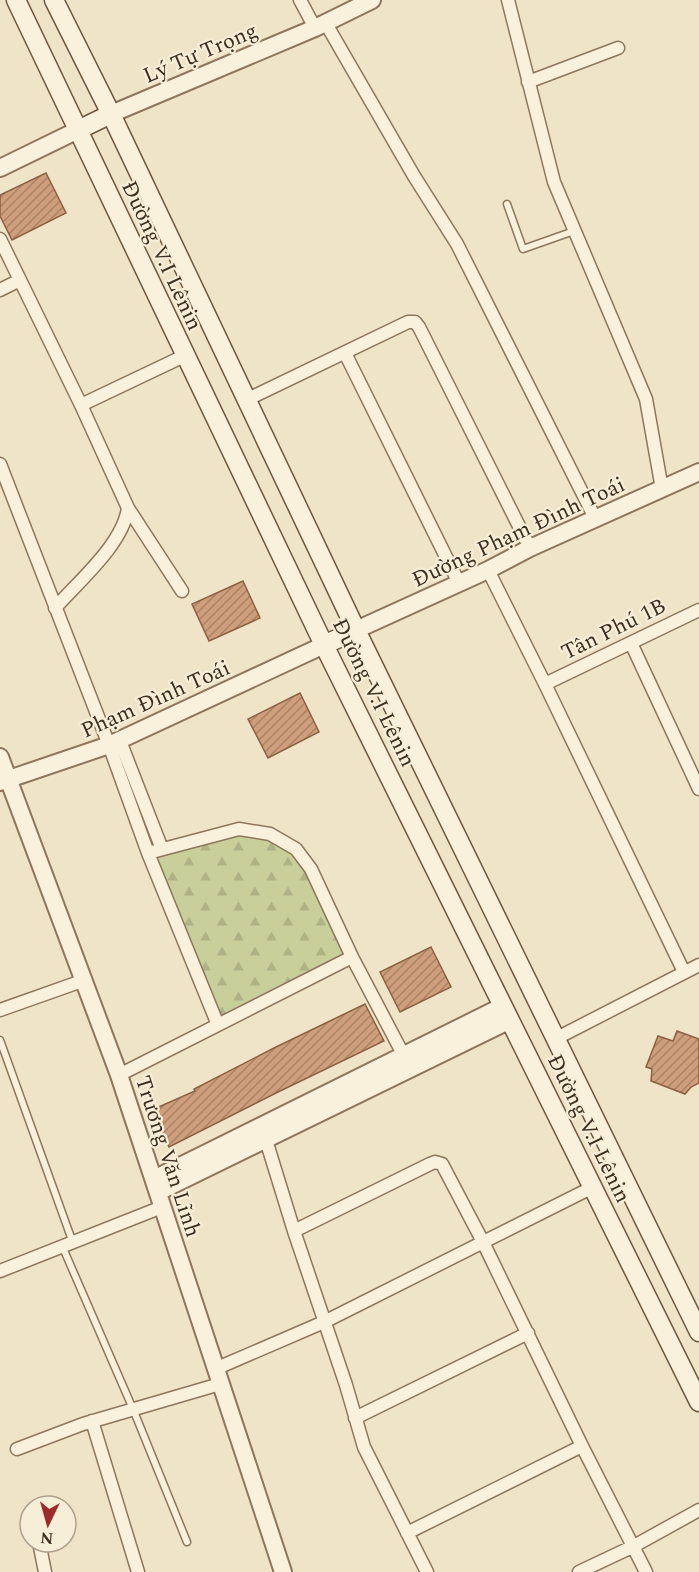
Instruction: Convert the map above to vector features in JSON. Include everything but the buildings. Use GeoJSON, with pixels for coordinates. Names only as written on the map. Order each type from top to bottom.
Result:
{"type":"FeatureCollection","features":[{"type":"Feature","properties":{"kind":"main road","name":"Đường V.I Lênin"},"geometry":{"type":"LineString","coordinates":[[16,0],[184,356],[324,645],[699,1402]]}},
{"type":"Feature","properties":{"kind":"main road","name":"Đường V.I Lênin"},"geometry":{"type":"LineString","coordinates":[[54,0],[111,114],[356,630],[699,1332]]}},
{"type":"Feature","properties":{"kind":"main road"},"geometry":{"type":"LineString","coordinates":[[78,130],[111,114]]}},
{"type":"Feature","properties":{"kind":"main road"},"geometry":{"type":"LineString","coordinates":[[324,645],[356,630]]}},
{"type":"Feature","properties":{"kind":"main road"},"geometry":{"type":"LineString","coordinates":[[526,1053],[555,1039]]}},
{"type":"Feature","properties":{"kind":"street"},"geometry":{"type":"LineString","coordinates":[[300,0],[320,25],[457,244],[595,518]]}},
{"type":"Feature","properties":{"kind":"street","name":"Lý Tự Trọng"},"geometry":{"type":"LineString","coordinates":[[111,114],[320,25],[372,0]]}},
{"type":"Feature","properties":{"kind":"street"},"geometry":{"type":"LineString","coordinates":[[508,0],[554,182],[646,399],[662,489]]}},
{"type":"Feature","properties":{"kind":"street"},"geometry":{"type":"LineString","coordinates":[[528,82],[618,48]]}},
{"type":"Feature","properties":{"kind":"street"},"geometry":{"type":"LineString","coordinates":[[0,168],[78,130]]}},
{"type":"Feature","properties":{"kind":"street"},"geometry":{"type":"LineString","coordinates":[[0,239],[81,405],[128,508],[182,591]]}},
{"type":"Feature","properties":{"kind":"street"},"geometry":{"type":"LineString","coordinates":[[0,290],[20,280]]}},
{"type":"Feature","properties":{"kind":"street"},"geometry":{"type":"LineString","coordinates":[[246,400],[408,322],[417,324],[530,548]]}},
{"type":"Feature","properties":{"kind":"street"},"geometry":{"type":"LineString","coordinates":[[345,352],[459,583]]}},
{"type":"Feature","properties":{"kind":"street"},"geometry":{"type":"LineString","coordinates":[[81,405],[184,356]]}},
{"type":"Feature","properties":{"kind":"street"},"geometry":{"type":"LineString","coordinates":[[0,464],[55,608],[162,849]]}},
{"type":"Feature","properties":{"kind":"street","name":"Đường Phạm Đình Toái"},"geometry":{"type":"LineString","coordinates":[[356,630],[699,472]]}},
{"type":"Feature","properties":{"kind":"street"},"geometry":{"type":"LineString","coordinates":[[55,608],[113,544],[124,526],[128,508]]}},
{"type":"Feature","properties":{"kind":"street"},"geometry":{"type":"LineString","coordinates":[[488,570],[684,972]]}},
{"type":"Feature","properties":{"kind":"street","name":"Tân Phú 1B"},"geometry":{"type":"LineString","coordinates":[[545,684],[699,609]]}},
{"type":"Feature","properties":{"kind":"street"},"geometry":{"type":"LineString","coordinates":[[631,643],[699,789]]}},
{"type":"Feature","properties":{"kind":"street","name":"Phạm Đình Toái"},"geometry":{"type":"LineString","coordinates":[[4,781],[115,743],[324,645]]}},
{"type":"Feature","properties":{"kind":"street"},"geometry":{"type":"LineString","coordinates":[[115,743],[148,853],[218,1024]]}},
{"type":"Feature","properties":{"kind":"street","name":"Trương Văn Lĩnh"},"geometry":{"type":"LineString","coordinates":[[0,757],[4,781],[119,1075],[282,1572]]}},
{"type":"Feature","properties":{"kind":"street"},"geometry":{"type":"LineString","coordinates":[[148,853],[238,830],[259,831],[279,838],[296,849],[311,869],[352,957],[404,1056]]}},
{"type":"Feature","properties":{"kind":"street"},"geometry":{"type":"LineString","coordinates":[[119,1075],[352,957]]}},
{"type":"Feature","properties":{"kind":"street"},"geometry":{"type":"LineString","coordinates":[[555,1039],[699,965]]}},
{"type":"Feature","properties":{"kind":"street"},"geometry":{"type":"LineString","coordinates":[[0,1010],[82,981]]}},
{"type":"Feature","properties":{"kind":"street"},"geometry":{"type":"LineString","coordinates":[[0,1271],[68,1246],[158,1193],[404,1056],[507,1013]]}},
{"type":"Feature","properties":{"kind":"street"},"geometry":{"type":"LineString","coordinates":[[158,1193],[266,1140],[507,1013]]}},
{"type":"Feature","properties":{"kind":"street"},"geometry":{"type":"LineString","coordinates":[[266,1140],[363,1447],[427,1572]]}},
{"type":"Feature","properties":{"kind":"street"},"geometry":{"type":"LineString","coordinates":[[294,1231],[435,1162],[442,1164],[646,1572]]}},
{"type":"Feature","properties":{"kind":"street"},"geometry":{"type":"LineString","coordinates":[[17,1449],[92,1421],[134,1409],[218,1376],[592,1187]]}},
{"type":"Feature","properties":{"kind":"street"},"geometry":{"type":"LineString","coordinates":[[355,1418],[528,1333]]}},
{"type":"Feature","properties":{"kind":"street"},"geometry":{"type":"LineString","coordinates":[[92,1421],[138,1572]]}},
{"type":"Feature","properties":{"kind":"street"},"geometry":{"type":"LineString","coordinates":[[407,1533],[582,1446]]}},
{"type":"Feature","properties":{"kind":"street"},"geometry":{"type":"LineString","coordinates":[[579,1572],[699,1510]]}},
{"type":"Feature","properties":{"kind":"street"},"geometry":{"type":"LineString","coordinates":[[41,1554],[45,1572]]}},
{"type":"Feature","properties":{"kind":"lane"},"geometry":{"type":"LineString","coordinates":[[507,204],[523,249],[574,231]]}},
{"type":"Feature","properties":{"kind":"lane"},"geometry":{"type":"LineString","coordinates":[[0,1040],[68,1246],[187,1542]]}},
{"type":"Feature","properties":{"kind":"green space"},"geometry":{"type":"Polygon","coordinates":[[[249,830],[296,849],[352,957],[218,1025],[148,853],[249,830]]]}}]}
